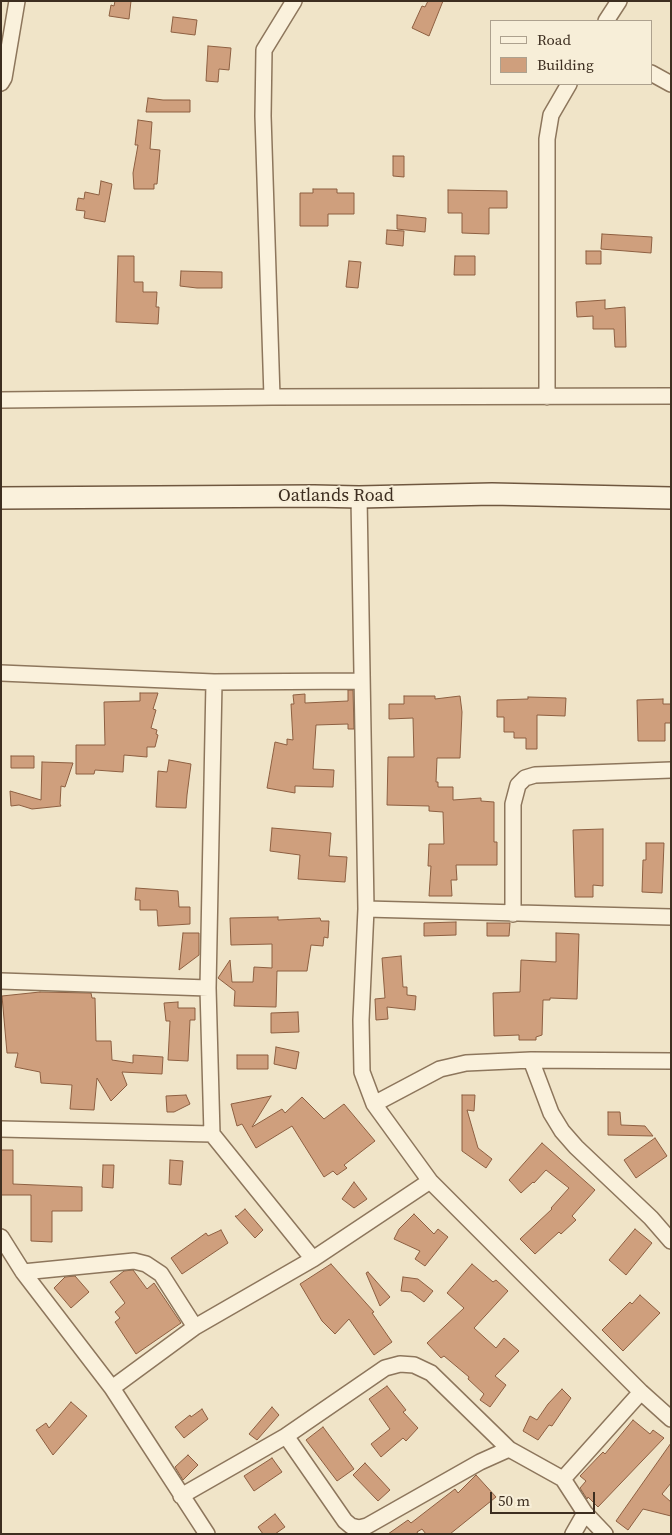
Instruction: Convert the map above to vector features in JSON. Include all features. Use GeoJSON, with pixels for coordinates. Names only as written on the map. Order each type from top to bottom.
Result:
{"type":"FeatureCollection","features":[{"type":"Feature","properties":{"kind":"street"},"geometry":{"type":"LineString","coordinates":[[1,84],[4,78],[17,1]]}},
{"type":"Feature","properties":{"kind":"street"},"geometry":{"type":"LineString","coordinates":[[272,397],[263,116],[264,50],[294,1]]}},
{"type":"Feature","properties":{"kind":"street"},"geometry":{"type":"LineString","coordinates":[[607,20],[619,1]]}},
{"type":"Feature","properties":{"kind":"street"},"geometry":{"type":"LineString","coordinates":[[652,74],[671,84]]}},
{"type":"Feature","properties":{"kind":"street"},"geometry":{"type":"LineString","coordinates":[[547,397],[547,139],[551,115],[568,85]]}},
{"type":"Feature","properties":{"kind":"street"},"geometry":{"type":"LineString","coordinates":[[1,400],[671,396]]}},
{"type":"Feature","properties":{"kind":"street","name":"Oatlands Road"},"geometry":{"type":"LineString","coordinates":[[1,498],[359,497],[492,494],[671,498]]}},
{"type":"Feature","properties":{"kind":"street"},"geometry":{"type":"LineString","coordinates":[[359,497],[366,909],[361,1020],[362,1072],[374,1104],[430,1181],[641,1392],[671,1419]]}},
{"type":"Feature","properties":{"kind":"street"},"geometry":{"type":"LineString","coordinates":[[1,672],[214,682],[361,681]]}},
{"type":"Feature","properties":{"kind":"street"},"geometry":{"type":"LineString","coordinates":[[214,682],[208,988],[212,1134],[312,1259]]}},
{"type":"Feature","properties":{"kind":"street"},"geometry":{"type":"LineString","coordinates":[[513,914],[513,804],[518,785],[525,778],[535,775],[671,770]]}},
{"type":"Feature","properties":{"kind":"street"},"geometry":{"type":"LineString","coordinates":[[366,909],[671,917]]}},
{"type":"Feature","properties":{"kind":"street"},"geometry":{"type":"LineString","coordinates":[[1,981],[208,988]]}},
{"type":"Feature","properties":{"kind":"street"},"geometry":{"type":"LineString","coordinates":[[374,1104],[440,1069],[466,1063],[531,1060],[671,1061]]}},
{"type":"Feature","properties":{"kind":"street"},"geometry":{"type":"LineString","coordinates":[[531,1060],[551,1113],[562,1131],[576,1147],[651,1218],[671,1241]]}},
{"type":"Feature","properties":{"kind":"street"},"geometry":{"type":"LineString","coordinates":[[1,1129],[212,1134]]}},
{"type":"Feature","properties":{"kind":"street"},"geometry":{"type":"LineString","coordinates":[[112,1388],[195,1327],[312,1259],[430,1181]]}},
{"type":"Feature","properties":{"kind":"street"},"geometry":{"type":"LineString","coordinates":[[1,1237],[23,1272],[112,1388],[207,1534]]}},
{"type":"Feature","properties":{"kind":"street"},"geometry":{"type":"LineString","coordinates":[[23,1272],[134,1261],[146,1264],[161,1274],[195,1327]]}},
{"type":"Feature","properties":{"kind":"street"},"geometry":{"type":"LineString","coordinates":[[181,1496],[286,1436],[385,1368],[400,1364],[414,1365],[431,1372],[509,1449],[562,1479],[585,1513],[605,1534]]}},
{"type":"Feature","properties":{"kind":"street"},"geometry":{"type":"LineString","coordinates":[[562,1479],[641,1392]]}},
{"type":"Feature","properties":{"kind":"street"},"geometry":{"type":"LineString","coordinates":[[286,1436],[345,1521],[351,1526],[358,1528],[367,1526],[480,1462],[509,1449]]}},
{"type":"Feature","properties":{"kind":"street"},"geometry":{"type":"LineString","coordinates":[[573,1534],[585,1513]]}},
{"type":"Feature","properties":{"kind":"building"},"geometry":{"type":"Polygon","coordinates":[[[115,1],[131,1],[129,19],[109,16],[111,5],[114,6],[115,1]]]}},
{"type":"Feature","properties":{"kind":"building"},"geometry":{"type":"Polygon","coordinates":[[[428,1],[443,1],[429,36],[412,28],[422,6],[425,7],[428,1]]]}},
{"type":"Feature","properties":{"kind":"building"},"geometry":{"type":"Polygon","coordinates":[[[173,17],[197,20],[195,35],[171,32],[173,17]]]}},
{"type":"Feature","properties":{"kind":"building"},"geometry":{"type":"Polygon","coordinates":[[[208,46],[231,48],[229,70],[219,69],[218,82],[206,81],[208,46]]]}},
{"type":"Feature","properties":{"kind":"building"},"geometry":{"type":"Polygon","coordinates":[[[148,98],[190,100],[190,112],[146,112],[148,98]]]}},
{"type":"Feature","properties":{"kind":"building"},"geometry":{"type":"Polygon","coordinates":[[[138,120],[152,122],[150,149],[160,150],[157,184],[154,184],[154,189],[134,189],[133,173],[138,145],[135,145],[138,120]]]}},
{"type":"Feature","properties":{"kind":"building"},"geometry":{"type":"Polygon","coordinates":[[[393,156],[404,156],[404,177],[393,176],[393,156]]]}},
{"type":"Feature","properties":{"kind":"building"},"geometry":{"type":"Polygon","coordinates":[[[101,181],[112,184],[105,222],[84,218],[85,211],[76,210],[78,198],[84,199],[85,192],[99,195],[101,181]]]}},
{"type":"Feature","properties":{"kind":"building"},"geometry":{"type":"Polygon","coordinates":[[[313,189],[337,189],[337,193],[354,193],[354,214],[328,214],[328,226],[300,226],[300,193],[313,193],[313,189]]]}},
{"type":"Feature","properties":{"kind":"building"},"geometry":{"type":"Polygon","coordinates":[[[448,190],[507,191],[507,208],[489,208],[489,234],[462,233],[462,213],[448,213],[448,190]]]}},
{"type":"Feature","properties":{"kind":"building"},"geometry":{"type":"Polygon","coordinates":[[[397,215],[426,218],[425,232],[397,229],[397,215]]]}},
{"type":"Feature","properties":{"kind":"building"},"geometry":{"type":"Polygon","coordinates":[[[387,230],[404,231],[403,246],[386,244],[387,230]]]}},
{"type":"Feature","properties":{"kind":"building"},"geometry":{"type":"Polygon","coordinates":[[[602,234],[652,237],[651,253],[601,249],[602,234]]]}},
{"type":"Feature","properties":{"kind":"building"},"geometry":{"type":"Polygon","coordinates":[[[586,251],[601,251],[601,264],[586,264],[586,251]]]}},
{"type":"Feature","properties":{"kind":"building"},"geometry":{"type":"Polygon","coordinates":[[[118,256],[134,256],[134,282],[143,282],[143,292],[157,292],[156,307],[159,307],[158,324],[116,322],[118,256]]]}},
{"type":"Feature","properties":{"kind":"building"},"geometry":{"type":"Polygon","coordinates":[[[455,256],[475,256],[475,275],[454,275],[455,256]]]}},
{"type":"Feature","properties":{"kind":"building"},"geometry":{"type":"Polygon","coordinates":[[[349,261],[361,262],[358,288],[346,287],[349,261]]]}},
{"type":"Feature","properties":{"kind":"building"},"geometry":{"type":"Polygon","coordinates":[[[181,271],[222,272],[222,288],[180,286],[181,271]]]}},
{"type":"Feature","properties":{"kind":"building"},"geometry":{"type":"Polygon","coordinates":[[[605,300],[605,309],[625,307],[626,347],[615,347],[614,329],[593,329],[593,316],[577,317],[576,302],[605,300]]]}},
{"type":"Feature","properties":{"kind":"building"},"geometry":{"type":"Polygon","coordinates":[[[348,690],[353,690],[354,729],[348,729],[348,724],[316,725],[313,769],[334,770],[333,787],[295,786],[295,793],[267,788],[275,742],[287,745],[287,739],[293,740],[291,704],[294,704],[293,695],[305,694],[305,703],[348,701],[348,690]]]}},
{"type":"Feature","properties":{"kind":"building"},"geometry":{"type":"Polygon","coordinates":[[[140,693],[158,693],[153,709],[156,710],[151,728],[157,730],[156,734],[158,735],[155,747],[147,747],[147,757],[124,755],[123,772],[95,770],[94,774],[76,774],[76,745],[105,745],[104,702],[140,701],[140,693]]]}},
{"type":"Feature","properties":{"kind":"building"},"geometry":{"type":"Polygon","coordinates":[[[404,696],[435,696],[435,699],[460,696],[462,712],[460,758],[437,758],[436,782],[438,782],[438,787],[453,787],[453,800],[481,798],[481,801],[494,802],[494,842],[497,842],[497,865],[456,865],[457,880],[451,880],[452,896],[429,896],[431,866],[428,866],[429,844],[444,844],[443,812],[429,811],[429,806],[387,805],[388,757],[414,757],[413,718],[389,719],[389,704],[404,704],[404,696]]]}},
{"type":"Feature","properties":{"kind":"building"},"geometry":{"type":"Polygon","coordinates":[[[528,697],[566,698],[565,716],[537,715],[537,749],[526,749],[526,738],[514,738],[514,732],[504,732],[504,717],[497,717],[497,700],[528,699],[528,697]]]}},
{"type":"Feature","properties":{"kind":"building"},"geometry":{"type":"Polygon","coordinates":[[[663,699],[663,704],[671,704],[671,723],[665,723],[665,741],[638,741],[637,700],[663,699]]]}},
{"type":"Feature","properties":{"kind":"building"},"geometry":{"type":"Polygon","coordinates":[[[11,756],[34,756],[34,768],[11,768],[11,756]]]}},
{"type":"Feature","properties":{"kind":"building"},"geometry":{"type":"Polygon","coordinates":[[[169,760],[191,764],[186,808],[156,807],[158,771],[167,772],[169,760]]]}},
{"type":"Feature","properties":{"kind":"building"},"geometry":{"type":"Polygon","coordinates":[[[42,762],[73,763],[65,787],[61,786],[61,806],[32,809],[19,805],[11,806],[10,791],[41,800],[42,762]]]}},
{"type":"Feature","properties":{"kind":"building"},"geometry":{"type":"Polygon","coordinates":[[[272,828],[331,833],[329,856],[347,857],[345,882],[298,879],[300,855],[270,851],[272,828]]]}},
{"type":"Feature","properties":{"kind":"building"},"geometry":{"type":"Polygon","coordinates":[[[603,829],[603,886],[593,885],[593,897],[575,897],[573,830],[603,829]]]}},
{"type":"Feature","properties":{"kind":"building"},"geometry":{"type":"Polygon","coordinates":[[[646,843],[664,843],[662,893],[642,892],[643,860],[646,860],[646,843]]]}},
{"type":"Feature","properties":{"kind":"building"},"geometry":{"type":"Polygon","coordinates":[[[136,888],[178,891],[179,907],[190,907],[190,924],[158,926],[157,910],[140,910],[140,900],[135,900],[136,888]]]}},
{"type":"Feature","properties":{"kind":"building"},"geometry":{"type":"Polygon","coordinates":[[[278,917],[278,920],[320,918],[321,921],[329,921],[328,938],[324,937],[323,946],[311,945],[307,971],[277,971],[276,1007],[234,1006],[235,991],[218,978],[230,960],[232,982],[253,982],[254,967],[272,968],[272,944],[231,945],[230,918],[278,917]]]}},
{"type":"Feature","properties":{"kind":"building"},"geometry":{"type":"Polygon","coordinates":[[[456,922],[456,935],[424,936],[424,923],[456,922]]]}},
{"type":"Feature","properties":{"kind":"building"},"geometry":{"type":"Polygon","coordinates":[[[487,923],[510,923],[509,936],[487,936],[487,923]]]}},
{"type":"Feature","properties":{"kind":"building"},"geometry":{"type":"Polygon","coordinates":[[[183,933],[199,933],[199,955],[179,970],[183,933]]]}},
{"type":"Feature","properties":{"kind":"building"},"geometry":{"type":"Polygon","coordinates":[[[556,933],[579,934],[577,999],[550,998],[550,1000],[543,1000],[542,1035],[536,1037],[536,1040],[519,1040],[519,1035],[494,1036],[493,993],[520,992],[521,960],[556,962],[556,933]]]}},
{"type":"Feature","properties":{"kind":"building"},"geometry":{"type":"Polygon","coordinates":[[[401,956],[403,987],[407,987],[407,995],[416,996],[415,1010],[387,1007],[388,1019],[376,1020],[375,999],[385,998],[382,958],[401,956]]]}},
{"type":"Feature","properties":{"kind":"building"},"geometry":{"type":"Polygon","coordinates":[[[40,992],[91,993],[92,998],[95,998],[96,1041],[111,1041],[112,1060],[133,1063],[133,1055],[163,1057],[162,1074],[122,1072],[127,1085],[111,1101],[97,1078],[94,1110],[70,1109],[72,1085],[41,1083],[40,1072],[15,1067],[18,1053],[7,1053],[2,996],[40,992]]]}},
{"type":"Feature","properties":{"kind":"building"},"geometry":{"type":"Polygon","coordinates":[[[178,1002],[178,1008],[195,1008],[195,1020],[190,1020],[188,1061],[168,1060],[170,1021],[166,1021],[164,1003],[178,1002]]]}},
{"type":"Feature","properties":{"kind":"building"},"geometry":{"type":"Polygon","coordinates":[[[298,1012],[299,1032],[271,1033],[271,1013],[298,1012]]]}},
{"type":"Feature","properties":{"kind":"building"},"geometry":{"type":"Polygon","coordinates":[[[276,1047],[299,1052],[296,1069],[274,1064],[276,1047]]]}},
{"type":"Feature","properties":{"kind":"building"},"geometry":{"type":"Polygon","coordinates":[[[237,1055],[268,1055],[268,1069],[237,1069],[237,1055]]]}},
{"type":"Feature","properties":{"kind":"building"},"geometry":{"type":"Polygon","coordinates":[[[186,1095],[190,1104],[174,1112],[167,1112],[166,1096],[186,1095]]]}},
{"type":"Feature","properties":{"kind":"building"},"geometry":{"type":"Polygon","coordinates":[[[462,1095],[475,1095],[474,1111],[467,1110],[478,1148],[492,1159],[486,1168],[462,1151],[462,1095]]]}},
{"type":"Feature","properties":{"kind":"building"},"geometry":{"type":"Polygon","coordinates":[[[271,1096],[252,1127],[282,1109],[285,1113],[302,1097],[324,1119],[344,1104],[375,1141],[344,1165],[347,1168],[337,1175],[333,1171],[324,1177],[292,1126],[256,1148],[242,1124],[237,1126],[231,1104],[271,1096]]]}},
{"type":"Feature","properties":{"kind":"building"},"geometry":{"type":"Polygon","coordinates":[[[608,1112],[620,1112],[621,1125],[645,1126],[653,1136],[608,1135],[608,1112]]]}},
{"type":"Feature","properties":{"kind":"building"},"geometry":{"type":"Polygon","coordinates":[[[655,1138],[667,1156],[636,1178],[624,1160],[655,1138]]]}},
{"type":"Feature","properties":{"kind":"building"},"geometry":{"type":"Polygon","coordinates":[[[542,1143],[595,1190],[572,1216],[576,1220],[561,1234],[559,1232],[535,1254],[520,1239],[552,1209],[569,1188],[546,1170],[521,1193],[509,1180],[542,1143]]]}},
{"type":"Feature","properties":{"kind":"building"},"geometry":{"type":"Polygon","coordinates":[[[1,1150],[13,1150],[13,1184],[82,1187],[82,1211],[52,1211],[52,1242],[31,1241],[31,1195],[1,1195],[1,1150]]]}},
{"type":"Feature","properties":{"kind":"building"},"geometry":{"type":"Polygon","coordinates":[[[170,1160],[183,1161],[181,1185],[169,1184],[170,1160]]]}},
{"type":"Feature","properties":{"kind":"building"},"geometry":{"type":"Polygon","coordinates":[[[103,1165],[114,1165],[113,1188],[102,1187],[103,1165]]]}},
{"type":"Feature","properties":{"kind":"building"},"geometry":{"type":"Polygon","coordinates":[[[354,1182],[367,1199],[354,1208],[342,1199],[354,1182]]]}},
{"type":"Feature","properties":{"kind":"building"},"geometry":{"type":"Polygon","coordinates":[[[245,1209],[263,1230],[255,1238],[235,1216],[245,1209]]]}},
{"type":"Feature","properties":{"kind":"building"},"geometry":{"type":"Polygon","coordinates":[[[414,1214],[434,1234],[438,1229],[448,1237],[425,1266],[415,1259],[420,1251],[394,1239],[399,1229],[414,1214]]]}},
{"type":"Feature","properties":{"kind":"building"},"geometry":{"type":"Polygon","coordinates":[[[635,1229],[652,1243],[626,1275],[609,1260],[635,1229]]]}},
{"type":"Feature","properties":{"kind":"building"},"geometry":{"type":"Polygon","coordinates":[[[221,1230],[228,1243],[182,1274],[171,1258],[206,1233],[208,1236],[221,1230]]]}},
{"type":"Feature","properties":{"kind":"building"},"geometry":{"type":"Polygon","coordinates":[[[331,1264],[374,1312],[372,1313],[392,1342],[374,1355],[349,1319],[335,1334],[322,1321],[300,1284],[331,1264]]]}},
{"type":"Feature","properties":{"kind":"building"},"geometry":{"type":"Polygon","coordinates":[[[472,1264],[493,1282],[496,1280],[508,1291],[474,1328],[496,1348],[504,1338],[519,1351],[495,1376],[506,1385],[490,1407],[480,1400],[484,1394],[468,1379],[469,1377],[444,1356],[441,1358],[427,1343],[464,1308],[447,1293],[472,1264]]]}},
{"type":"Feature","properties":{"kind":"building"},"geometry":{"type":"Polygon","coordinates":[[[133,1270],[147,1289],[154,1283],[181,1323],[136,1354],[115,1322],[120,1318],[115,1312],[125,1303],[110,1282],[124,1271],[133,1270]]]}},
{"type":"Feature","properties":{"kind":"building"},"geometry":{"type":"Polygon","coordinates":[[[368,1272],[390,1297],[380,1306],[366,1273],[368,1272]]]}},
{"type":"Feature","properties":{"kind":"building"},"geometry":{"type":"Polygon","coordinates":[[[75,1276],[89,1292],[71,1308],[54,1288],[65,1277],[75,1276]]]}},
{"type":"Feature","properties":{"kind":"building"},"geometry":{"type":"Polygon","coordinates":[[[403,1277],[418,1279],[433,1291],[424,1302],[411,1292],[401,1291],[403,1277]]]}},
{"type":"Feature","properties":{"kind":"building"},"geometry":{"type":"Polygon","coordinates":[[[640,1295],[660,1313],[623,1351],[602,1330],[630,1302],[632,1304],[640,1295]]]}},
{"type":"Feature","properties":{"kind":"building"},"geometry":{"type":"Polygon","coordinates":[[[387,1386],[406,1410],[403,1412],[418,1428],[406,1441],[403,1438],[381,1457],[371,1444],[390,1429],[369,1399],[387,1386]]]}},
{"type":"Feature","properties":{"kind":"building"},"geometry":{"type":"Polygon","coordinates":[[[562,1389],[571,1398],[552,1426],[549,1425],[538,1440],[523,1431],[530,1416],[537,1420],[562,1389]]]}},
{"type":"Feature","properties":{"kind":"building"},"geometry":{"type":"Polygon","coordinates":[[[71,1402],[87,1416],[53,1455],[36,1430],[46,1423],[49,1428],[71,1402]]]}},
{"type":"Feature","properties":{"kind":"building"},"geometry":{"type":"Polygon","coordinates":[[[272,1407],[279,1415],[257,1440],[249,1434],[272,1407]]]}},
{"type":"Feature","properties":{"kind":"building"},"geometry":{"type":"Polygon","coordinates":[[[202,1409],[208,1419],[184,1438],[175,1427],[190,1415],[191,1417],[202,1409]]]}},
{"type":"Feature","properties":{"kind":"building"},"geometry":{"type":"Polygon","coordinates":[[[633,1420],[650,1434],[653,1430],[664,1438],[598,1507],[588,1497],[587,1499],[580,1488],[586,1481],[580,1476],[603,1452],[605,1454],[633,1420]]]}},
{"type":"Feature","properties":{"kind":"building"},"geometry":{"type":"Polygon","coordinates":[[[323,1427],[354,1469],[337,1481],[306,1440],[323,1427]]]}},
{"type":"Feature","properties":{"kind":"building"},"geometry":{"type":"Polygon","coordinates":[[[671,1443],[671,1483],[662,1494],[671,1502],[671,1516],[643,1509],[628,1530],[616,1521],[671,1443]]]}},
{"type":"Feature","properties":{"kind":"building"},"geometry":{"type":"Polygon","coordinates":[[[188,1455],[198,1465],[183,1480],[175,1467],[188,1455]]]}},
{"type":"Feature","properties":{"kind":"building"},"geometry":{"type":"Polygon","coordinates":[[[272,1458],[282,1472],[254,1491],[244,1476],[272,1458]]]}},
{"type":"Feature","properties":{"kind":"building"},"geometry":{"type":"Polygon","coordinates":[[[365,1463],[390,1490],[378,1501],[353,1475],[365,1463]]]}},
{"type":"Feature","properties":{"kind":"building"},"geometry":{"type":"Polygon","coordinates":[[[476,1475],[496,1497],[450,1534],[426,1534],[422,1529],[417,1532],[418,1534],[388,1534],[408,1520],[411,1523],[455,1489],[458,1493],[476,1475]]]}},
{"type":"Feature","properties":{"kind":"building"},"geometry":{"type":"Polygon","coordinates":[[[275,1514],[285,1527],[275,1534],[263,1534],[258,1527],[275,1514]]]}}]}
